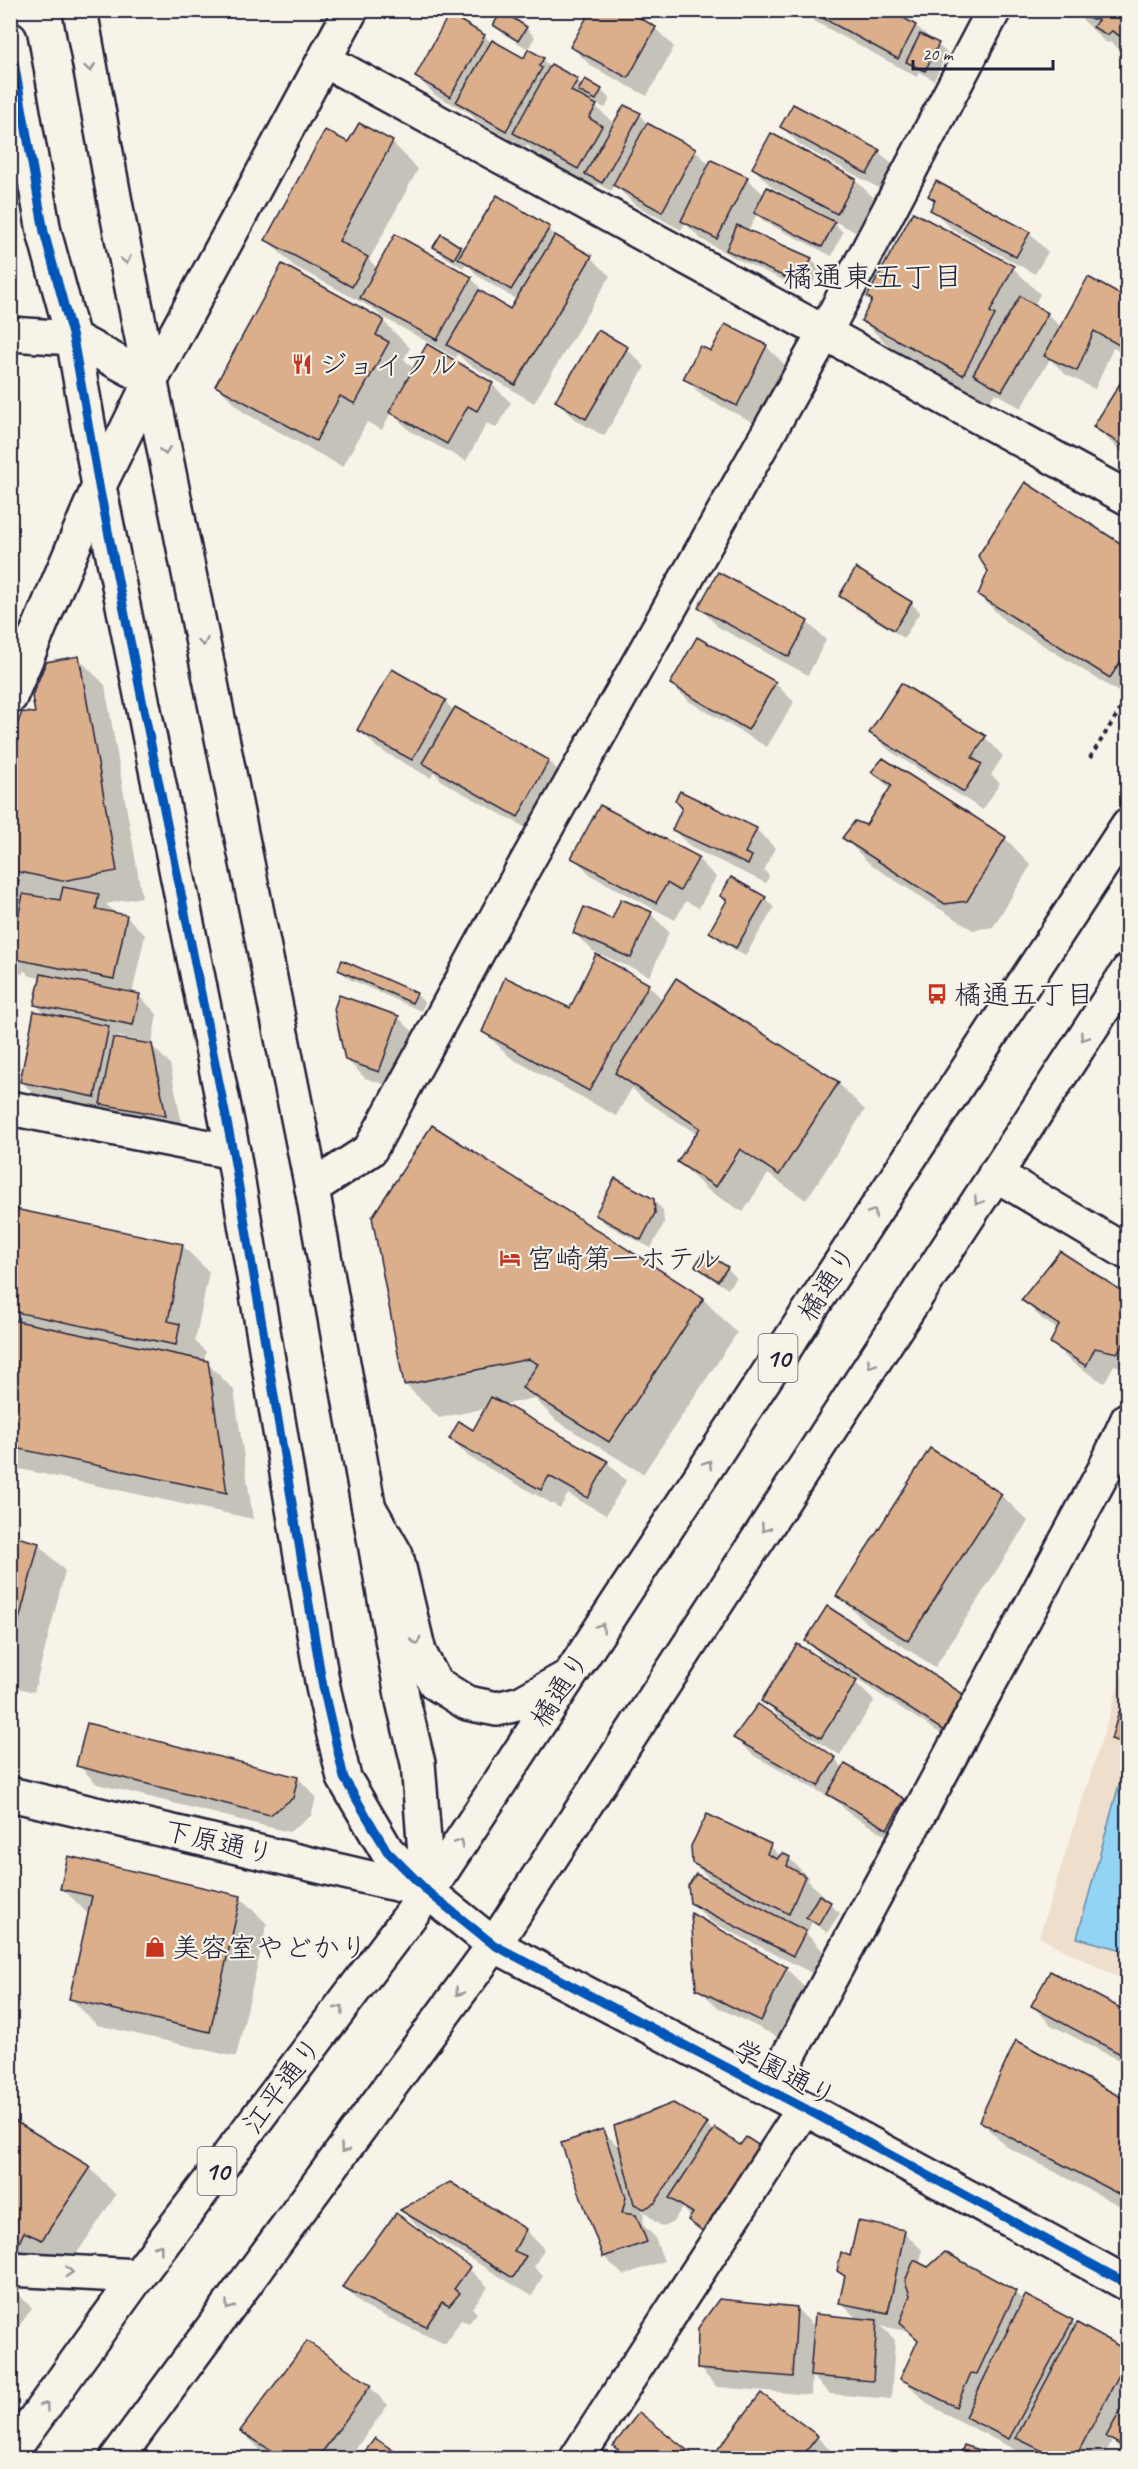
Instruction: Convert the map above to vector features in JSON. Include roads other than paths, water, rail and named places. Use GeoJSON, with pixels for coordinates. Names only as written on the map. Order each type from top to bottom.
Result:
{"type":"FeatureCollection","features":[{"type":"Feature","properties":{"kind":"main road"},"geometry":{"type":"LineString","coordinates":[[80,10],[117,213],[312,1188],[403,1701],[418,1763],[428,1892]]}},
{"type":"Feature","properties":{"kind":"main road"},"geometry":{"type":"LineString","coordinates":[[10,697],[99,486],[151,380],[351,10]]}},
{"type":"Feature","properties":{"kind":"main road"},"geometry":{"type":"LineString","coordinates":[[312,1188],[370,1150],[519,876],[824,334],[994,10]]}},
{"type":"Feature","properties":{"kind":"main road","name":"学園通り"},"geometry":{"type":"LineString","coordinates":[[10,39],[44,232],[73,338],[99,486],[233,1152],[323,1687],[344,1778],[387,1851],[428,1892],[494,1945],[804,2108],[1128,2284]]}},
{"type":"Feature","properties":{"kind":"main road"},"geometry":{"type":"LineString","coordinates":[[324,60],[1128,498]]}},
{"type":"Feature","properties":{"kind":"main road"},"geometry":{"type":"LineString","coordinates":[[10,334],[73,338],[151,380]]}},
{"type":"Feature","properties":{"kind":"main road","name":"橘通り"},"geometry":{"type":"LineString","coordinates":[[428,1892],[1128,825]]}},
{"type":"Feature","properties":{"kind":"main road"},"geometry":{"type":"LineString","coordinates":[[117,2458],[494,1945],[1128,971]]}},
{"type":"Feature","properties":{"kind":"main road"},"geometry":{"type":"LineString","coordinates":[[10,1108],[233,1152]]}},
{"type":"Feature","properties":{"kind":"main road"},"geometry":{"type":"LineString","coordinates":[[995,1174],[1128,1253]]}},
{"type":"Feature","properties":{"kind":"main road"},"geometry":{"type":"LineString","coordinates":[[770,2090],[1099,1480],[1128,1419]]}},
{"type":"Feature","properties":{"kind":"main road"},"geometry":{"type":"LineString","coordinates":[[369,1508],[396,1555],[419,1652],[435,1683],[467,1703],[496,1709],[521,1703],[570,1675]]}},
{"type":"Feature","properties":{"kind":"main road","name":"下原通り"},"geometry":{"type":"LineString","coordinates":[[10,1794],[428,1892]]}},
{"type":"Feature","properties":{"kind":"main road","name":"江平通り"},"geometry":{"type":"LineString","coordinates":[[10,2454],[138,2276],[428,1892]]}},
{"type":"Feature","properties":{"kind":"main road"},"geometry":{"type":"LineString","coordinates":[[577,2458],[804,2108]]}},
{"type":"Feature","properties":{"kind":"main road"},"geometry":{"type":"LineString","coordinates":[[10,2269],[138,2276]]}},
{"type":"Feature","properties":{"kind":"water"},"geometry":{"type":"Polygon","coordinates":[[[1122,1773],[1128,1774],[1127,1951],[1077,1938],[1122,1773]]]}},
{"type":"Feature","properties":{"kind":"place","name":"ジョイフル"},"geometry":{"type":"Point","coordinates":[302,364]}},
{"type":"Feature","properties":{"kind":"place","name":"橘通五丁目"},"geometry":{"type":"Point","coordinates":[937,994]}},
{"type":"Feature","properties":{"kind":"place","name":"宮崎第一ホテル"},"geometry":{"type":"Point","coordinates":[510,1258]}},
{"type":"Feature","properties":{"kind":"place","name":"美容室やどかり"},"geometry":{"type":"Point","coordinates":[155,1947]}},
{"type":"Feature","properties":{"kind":"district","name":"橘通東五丁目"},"geometry":{"type":"Point","coordinates":[873,277]}}]}
